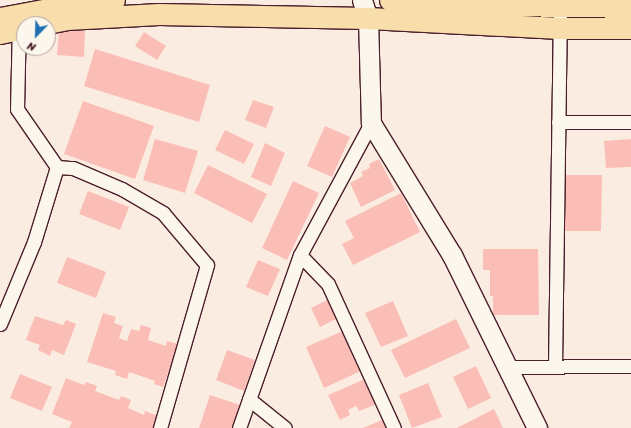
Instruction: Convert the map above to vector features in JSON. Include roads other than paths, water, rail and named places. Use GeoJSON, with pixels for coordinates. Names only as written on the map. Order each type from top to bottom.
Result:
{"type":"FeatureCollection","features":[{"type":"Feature","properties":{"kind":"main road"},"geometry":{"type":"LineString","coordinates":[[12,24],[114,0]]}},
{"type":"Feature","properties":{"kind":"main road"},"geometry":{"type":"LineString","coordinates":[[390,0],[631,7]]}},
{"type":"Feature","properties":{"kind":"main road"},"geometry":{"type":"LineString","coordinates":[[56,21],[67,19],[159,14],[365,9],[560,28],[631,28]]}},
{"type":"Feature","properties":{"kind":"street"},"geometry":{"type":"LineString","coordinates":[[555,367],[560,4]]}},
{"type":"Feature","properties":{"kind":"street"},"geometry":{"type":"LineString","coordinates":[[365,9],[371,123],[452,255],[537,428]]}},
{"type":"Feature","properties":{"kind":"street"},"geometry":{"type":"LineString","coordinates":[[12,24],[17,109],[57,167]]}},
{"type":"Feature","properties":{"kind":"street"},"geometry":{"type":"LineString","coordinates":[[558,122],[631,122]]}},
{"type":"Feature","properties":{"kind":"street"},"geometry":{"type":"LineString","coordinates":[[239,428],[300,255],[371,123]]}},
{"type":"Feature","properties":{"kind":"street"},"geometry":{"type":"LineString","coordinates":[[0,324],[34,242],[57,167]]}},
{"type":"Feature","properties":{"kind":"street"},"geometry":{"type":"LineString","coordinates":[[57,167],[73,168],[122,189],[163,213],[207,265],[160,428]]}},
{"type":"Feature","properties":{"kind":"street"},"geometry":{"type":"LineString","coordinates":[[300,255],[328,284],[394,428]]}},
{"type":"Feature","properties":{"kind":"street"},"geometry":{"type":"LineString","coordinates":[[507,367],[631,366]]}},
{"type":"Feature","properties":{"kind":"street"},"geometry":{"type":"LineString","coordinates":[[249,399],[284,428]]}}]}
